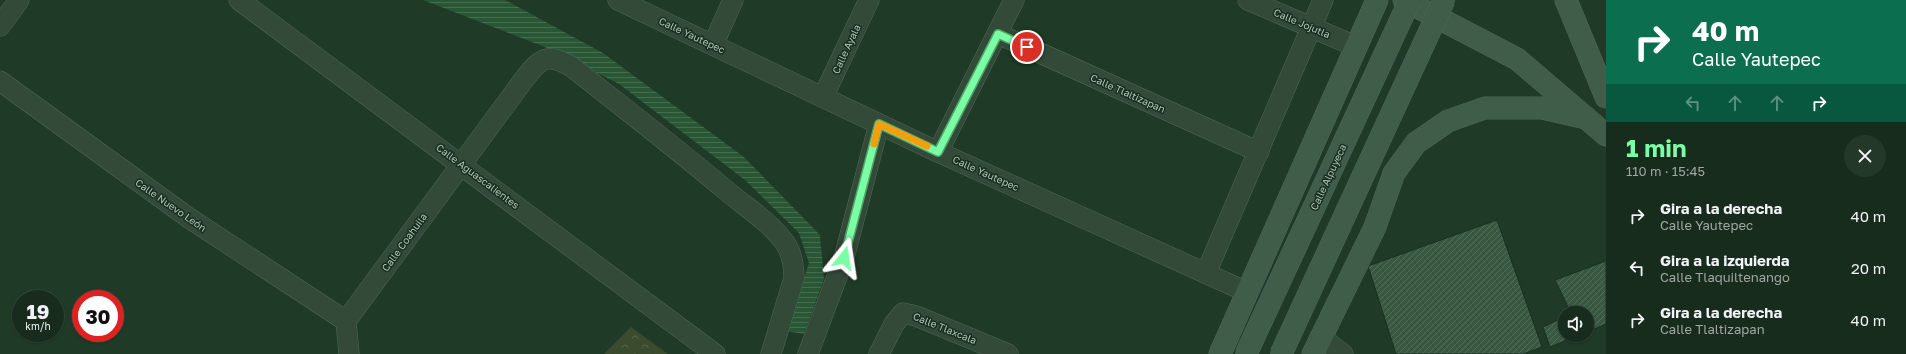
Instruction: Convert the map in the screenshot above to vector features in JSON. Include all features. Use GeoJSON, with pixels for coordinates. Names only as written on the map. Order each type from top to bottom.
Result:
{"type":"FeatureCollection","features":[{"type":"Feature","properties":{"kind":"main road"},"geometry":{"type":"LineString","coordinates":[[1220,354],[1355,46],[1377,0]]}},
{"type":"Feature","properties":{"kind":"main road"},"geometry":{"type":"LineString","coordinates":[[1404,0],[1517,59],[1606,135]]}},
{"type":"Feature","properties":{"kind":"main road","name":"Calle Alpuyeca"},"geometry":{"type":"LineString","coordinates":[[1246,354],[1410,0]]}},
{"type":"Feature","properties":{"kind":"main road"},"geometry":{"type":"LineString","coordinates":[[1281,354],[1444,0]]}},
{"type":"Feature","properties":{"kind":"main road"},"geometry":{"type":"LineString","coordinates":[[1566,0],[1606,97]]}},
{"type":"Feature","properties":{"kind":"main road"},"geometry":{"type":"LineString","coordinates":[[1317,345],[1375,227],[1394,173],[1416,143],[1448,121],[1485,108],[1542,108],[1586,118]]}},
{"type":"Feature","properties":{"kind":"street"},"geometry":{"type":"LineString","coordinates":[[0,26],[19,0]]}},
{"type":"Feature","properties":{"kind":"street","name":"Calle Aguascalientes"},"geometry":{"type":"LineString","coordinates":[[239,0],[716,354]]}},
{"type":"Feature","properties":{"kind":"street","name":"Calle Yautepec"},"geometry":{"type":"LineString","coordinates":[[618,0],[938,152],[1247,292]]}},
{"type":"Feature","properties":{"kind":"street"},"geometry":{"type":"LineString","coordinates":[[713,45],[733,0]]}},
{"type":"Feature","properties":{"kind":"street","name":"Calle Ayala"},"geometry":{"type":"LineString","coordinates":[[823,97],[870,0]]}},
{"type":"Feature","properties":{"kind":"street"},"geometry":{"type":"LineString","coordinates":[[938,152],[1014,0]]}},
{"type":"Feature","properties":{"kind":"street","name":"Calle Jojutla"},"geometry":{"type":"LineString","coordinates":[[1248,0],[1355,46]]}},
{"type":"Feature","properties":{"kind":"street"},"geometry":{"type":"LineString","coordinates":[[1206,273],[1323,0]]}},
{"type":"Feature","properties":{"kind":"street","name":"Calle Tlaltizapan"},"geometry":{"type":"LineString","coordinates":[[998,34],[1259,152]]}},
{"type":"Feature","properties":{"kind":"street","name":"Calle Coahuila"},"geometry":{"type":"LineString","coordinates":[[346,321],[536,64],[550,57],[572,67],[687,157],[772,229],[785,243],[791,255],[794,268],[794,278],[771,354]]}},
{"type":"Feature","properties":{"kind":"street","name":"Calle Nuevo León"},"geometry":{"type":"LineString","coordinates":[[0,81],[189,218],[346,321]]}},
{"type":"Feature","properties":{"kind":"street"},"geometry":{"type":"LineString","coordinates":[[808,354],[844,258],[879,124]]}},
{"type":"Feature","properties":{"kind":"street","name":"Calle Tlaxcala"},"geometry":{"type":"LineString","coordinates":[[879,354],[894,324],[903,313],[916,316],[1008,354]]}},
{"type":"Feature","properties":{"kind":"street"},"geometry":{"type":"LineString","coordinates":[[346,321],[348,354]]}},
{"type":"Feature","properties":{"kind":"street"},"geometry":{"type":"LineString","coordinates":[[1317,345],[1343,354]]}},
{"type":"Feature","properties":{"kind":"green space"},"geometry":{"type":"Polygon","coordinates":[[[631,327],[668,354],[604,354],[631,327]]]}},
{"type":"Feature","properties":{"kind":"shaded area"},"geometry":{"type":"Polygon","coordinates":[[[423,0],[505,0],[603,53],[744,157],[820,235],[824,279],[804,334],[786,331],[809,263],[799,233],[745,180],[619,84],[550,49],[423,0]]]}},
{"type":"Feature","properties":{"kind":"building"},"geometry":{"type":"Polygon","coordinates":[[[1497,220],[1542,347],[1523,354],[1396,354],[1368,266],[1497,220]]]}},
{"type":"Feature","properties":{"kind":"building"},"geometry":{"type":"Polygon","coordinates":[[[1606,261],[1606,324],[1594,329],[1594,306],[1568,306],[1555,280],[1606,261]]]}},
{"type":"Feature","properties":{"kind":"building"},"geometry":{"type":"Polygon","coordinates":[[[1558,320],[1558,342],[1562,342],[1550,347],[1543,327],[1558,320]]]}},
{"type":"Feature","properties":{"kind":"slow traffic"},"geometry":{"type":"LineString","coordinates":[[874,144],[879,124],[927,146]]}},
{"type":"Feature","properties":{"kind":"route"},"geometry":{"type":"LineString","coordinates":[[844,258],[879,124],[938,152],[998,34],[1027,47]]}}]}
